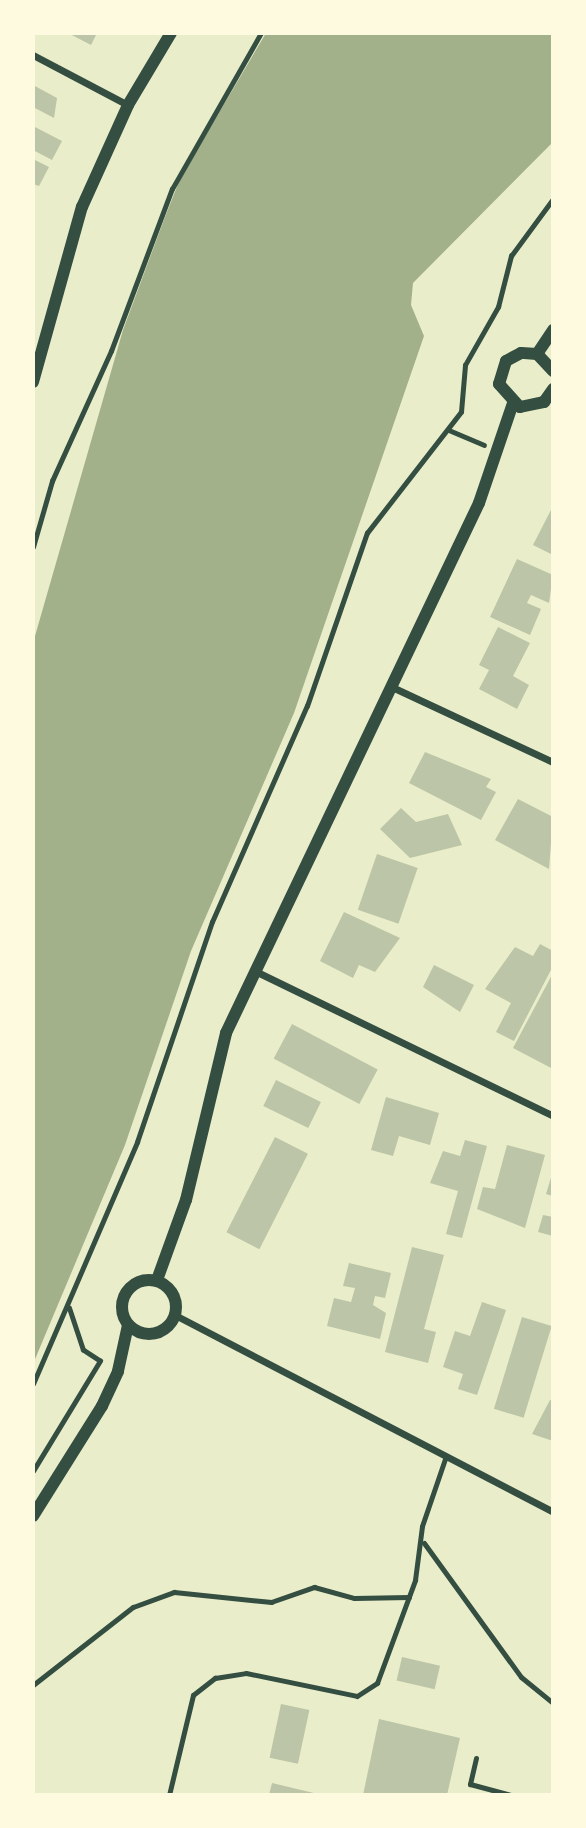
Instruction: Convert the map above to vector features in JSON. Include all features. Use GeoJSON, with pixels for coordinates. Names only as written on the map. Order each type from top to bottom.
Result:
{"type":"FeatureCollection","features":[{"type":"Feature","properties":{"kind":"street"},"geometry":{"type":"LineString","coordinates":[[33,382],[65,254],[128,104],[170,33]]}},
{"type":"Feature","properties":{"kind":"street"},"geometry":{"type":"LineString","coordinates":[[33,55],[128,104]]}},
{"type":"Feature","properties":{"kind":"street"},"geometry":{"type":"LineString","coordinates":[[537,354],[553,330]]}},
{"type":"Feature","properties":{"kind":"street"},"geometry":{"type":"LineString","coordinates":[[552,394],[528,407],[513,404],[499,384],[502,367],[521,353],[537,354],[553,371]]}},
{"type":"Feature","properties":{"kind":"street"},"geometry":{"type":"LineString","coordinates":[[157,1280],[186,1200],[213,1074],[255,970],[479,503],[513,404]]}},
{"type":"Feature","properties":{"kind":"street"},"geometry":{"type":"LineString","coordinates":[[392,687],[553,762]]}},
{"type":"Feature","properties":{"kind":"street"},"geometry":{"type":"LineString","coordinates":[[255,970],[553,1116]]}},
{"type":"Feature","properties":{"kind":"street"},"geometry":{"type":"LineString","coordinates":[[157,1280],[172,1291],[176,1315]]}},
{"type":"Feature","properties":{"kind":"street"},"geometry":{"type":"LineString","coordinates":[[33,1516],[102,1406],[118,1371],[128,1325],[121,1307],[129,1287],[157,1280]]}},
{"type":"Feature","properties":{"kind":"street"},"geometry":{"type":"LineString","coordinates":[[128,1325],[153,1334],[176,1315]]}},
{"type":"Feature","properties":{"kind":"street"},"geometry":{"type":"LineString","coordinates":[[176,1315],[553,1512]]}},
{"type":"Feature","properties":{"kind":"lane"},"geometry":{"type":"LineString","coordinates":[[169,1795],[188,1709],[203,1685],[246,1674],[358,1696],[377,1683],[409,1597],[424,1544],[422,1526],[446,1456]]}},
{"type":"Feature","properties":{"kind":"lane"},"geometry":{"type":"LineString","coordinates":[[424,1544],[522,1678],[553,1703]]}},
{"type":"Feature","properties":{"kind":"lane"},"geometry":{"type":"LineString","coordinates":[[33,1685],[133,1607],[174,1592],[271,1602],[314,1587],[354,1598],[409,1597]]}},
{"type":"Feature","properties":{"kind":"lane"},"geometry":{"type":"LineString","coordinates":[[476,1758],[470,1784],[511,1795]]}},
{"type":"Feature","properties":{"kind":"path"},"geometry":{"type":"LineString","coordinates":[[33,547],[52,481],[111,351],[172,189],[261,33]]}},
{"type":"Feature","properties":{"kind":"path"},"geometry":{"type":"LineString","coordinates":[[33,1384],[69,1307],[137,1142],[212,922],[307,706],[367,533],[461,412],[465,365],[498,307],[511,256],[553,199]]}},
{"type":"Feature","properties":{"kind":"path"},"geometry":{"type":"LineString","coordinates":[[449,430],[485,446]]}},
{"type":"Feature","properties":{"kind":"path"},"geometry":{"type":"LineString","coordinates":[[33,1472],[100,1361],[83,1350],[69,1307]]}},
{"type":"Feature","properties":{"kind":"shaded area"},"geometry":{"type":"Polygon","coordinates":[[[266,33],[553,33],[553,142],[413,283],[411,305],[424,336],[294,713],[191,951],[125,1145],[33,1364],[33,643],[123,330],[165,217],[180,179],[266,33]]]}},
{"type":"Feature","properties":{"kind":"building"},"geometry":{"type":"Polygon","coordinates":[[[68,33],[97,33],[91,45],[68,33]]]}},
{"type":"Feature","properties":{"kind":"building"},"geometry":{"type":"Polygon","coordinates":[[[33,85],[57,98],[54,118],[33,107],[33,85]]]}},
{"type":"Feature","properties":{"kind":"building"},"geometry":{"type":"Polygon","coordinates":[[[33,126],[62,141],[52,160],[33,150],[33,126]]]}},
{"type":"Feature","properties":{"kind":"building"},"geometry":{"type":"Polygon","coordinates":[[[33,159],[49,167],[39,186],[33,184],[33,159]]]}},
{"type":"Feature","properties":{"kind":"building"},"geometry":{"type":"Polygon","coordinates":[[[553,506],[553,555],[533,545],[553,506]]]}},
{"type":"Feature","properties":{"kind":"building"},"geometry":{"type":"Polygon","coordinates":[[[517,559],[553,575],[549,603],[531,595],[527,603],[541,609],[530,635],[490,617],[517,559]]]}},
{"type":"Feature","properties":{"kind":"building"},"geometry":{"type":"Polygon","coordinates":[[[498,627],[530,643],[513,676],[529,685],[517,709],[479,689],[489,670],[479,665],[498,627]]]}},
{"type":"Feature","properties":{"kind":"building"},"geometry":{"type":"Polygon","coordinates":[[[425,752],[491,779],[486,787],[496,792],[481,820],[409,783],[425,752]]]}},
{"type":"Feature","properties":{"kind":"building"},"geometry":{"type":"Polygon","coordinates":[[[518,799],[553,817],[549,869],[495,840],[518,799]]]}},
{"type":"Feature","properties":{"kind":"building"},"geometry":{"type":"Polygon","coordinates":[[[401,808],[416,822],[448,814],[462,845],[410,858],[380,829],[401,808]]]}},
{"type":"Feature","properties":{"kind":"building"},"geometry":{"type":"Polygon","coordinates":[[[377,854],[418,868],[398,924],[358,910],[377,854]]]}},
{"type":"Feature","properties":{"kind":"building"},"geometry":{"type":"Polygon","coordinates":[[[344,912],[400,938],[375,972],[359,965],[353,978],[320,961],[344,912]]]}},
{"type":"Feature","properties":{"kind":"building"},"geometry":{"type":"Polygon","coordinates":[[[540,944],[553,951],[553,966],[514,1041],[496,1032],[511,1003],[485,989],[515,947],[533,956],[540,944]]]}},
{"type":"Feature","properties":{"kind":"building"},"geometry":{"type":"Polygon","coordinates":[[[434,965],[474,985],[460,1012],[423,987],[434,965]]]}},
{"type":"Feature","properties":{"kind":"building"},"geometry":{"type":"Polygon","coordinates":[[[553,973],[553,1069],[513,1048],[553,973]]]}},
{"type":"Feature","properties":{"kind":"building"},"geometry":{"type":"Polygon","coordinates":[[[292,1024],[378,1070],[359,1104],[274,1058],[292,1024]]]}},
{"type":"Feature","properties":{"kind":"building"},"geometry":{"type":"Polygon","coordinates":[[[276,1080],[321,1102],[308,1128],[263,1106],[276,1080]]]}},
{"type":"Feature","properties":{"kind":"building"},"geometry":{"type":"Polygon","coordinates":[[[386,1097],[439,1113],[430,1145],[399,1136],[393,1156],[371,1150],[386,1097]]]}},
{"type":"Feature","properties":{"kind":"building"},"geometry":{"type":"Polygon","coordinates":[[[275,1137],[308,1154],[259,1249],[226,1232],[275,1137]]]}},
{"type":"Feature","properties":{"kind":"building"},"geometry":{"type":"Polygon","coordinates":[[[465,1140],[487,1146],[462,1238],[446,1234],[458,1191],[430,1183],[443,1151],[460,1156],[465,1140]]]}},
{"type":"Feature","properties":{"kind":"building"},"geometry":{"type":"Polygon","coordinates":[[[507,1145],[545,1155],[525,1228],[477,1209],[483,1187],[495,1189],[507,1145]]]}},
{"type":"Feature","properties":{"kind":"building"},"geometry":{"type":"Polygon","coordinates":[[[553,1171],[553,1196],[546,1194],[553,1171]]]}},
{"type":"Feature","properties":{"kind":"building"},"geometry":{"type":"Polygon","coordinates":[[[543,1215],[553,1217],[553,1236],[538,1232],[543,1215]]]}},
{"type":"Feature","properties":{"kind":"building"},"geometry":{"type":"Polygon","coordinates":[[[412,1247],[444,1255],[424,1329],[436,1332],[428,1363],[385,1352],[412,1247]]]}},
{"type":"Feature","properties":{"kind":"building"},"geometry":{"type":"Polygon","coordinates":[[[349,1263],[391,1273],[385,1298],[375,1296],[373,1305],[386,1313],[380,1339],[327,1326],[334,1298],[351,1302],[355,1288],[343,1286],[349,1263]]]}},
{"type":"Feature","properties":{"kind":"building"},"geometry":{"type":"Polygon","coordinates":[[[482,1302],[506,1310],[477,1395],[458,1389],[463,1374],[443,1367],[455,1331],[470,1336],[482,1302]]]}},
{"type":"Feature","properties":{"kind":"building"},"geometry":{"type":"Polygon","coordinates":[[[522,1317],[552,1326],[524,1418],[494,1409],[522,1317]]]}},
{"type":"Feature","properties":{"kind":"building"},"geometry":{"type":"Polygon","coordinates":[[[550,1400],[553,1401],[553,1441],[532,1434],[550,1400]]]}},
{"type":"Feature","properties":{"kind":"building"},"geometry":{"type":"Polygon","coordinates":[[[402,1657],[440,1666],[435,1689],[397,1680],[402,1657]]]}},
{"type":"Feature","properties":{"kind":"building"},"geometry":{"type":"Polygon","coordinates":[[[281,1704],[309,1710],[298,1764],[270,1758],[281,1704]]]}},
{"type":"Feature","properties":{"kind":"building"},"geometry":{"type":"Polygon","coordinates":[[[379,1719],[460,1738],[447,1795],[363,1795],[379,1719]]]}},
{"type":"Feature","properties":{"kind":"building"},"geometry":{"type":"Polygon","coordinates":[[[272,1783],[318,1794],[318,1795],[269,1795],[272,1783]]]}}]}
